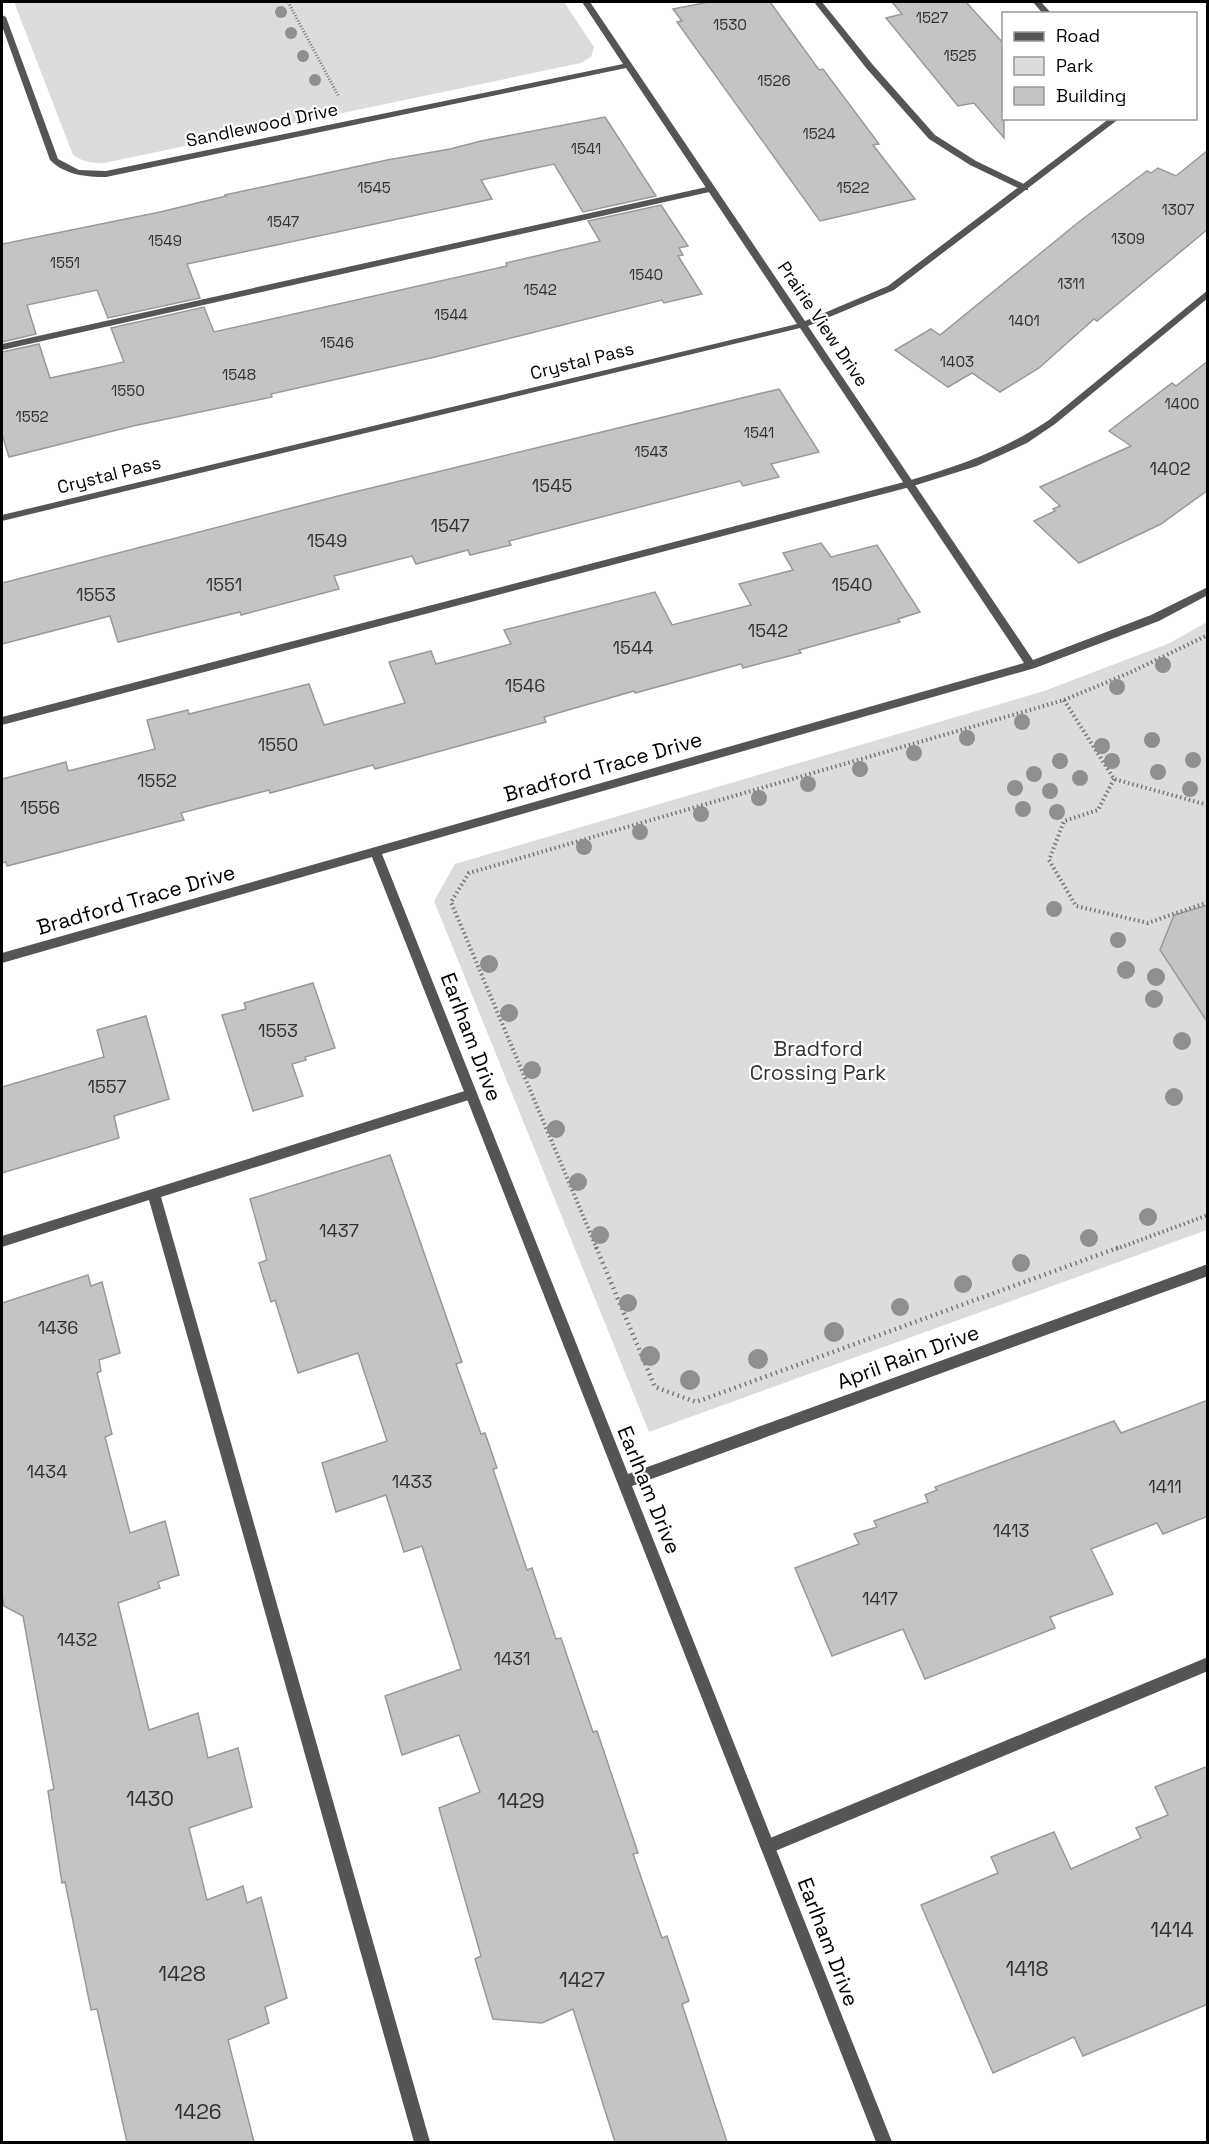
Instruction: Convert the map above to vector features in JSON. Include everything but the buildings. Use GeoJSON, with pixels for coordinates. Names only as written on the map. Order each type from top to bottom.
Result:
{"type":"FeatureCollection","features":[{"type":"Feature","properties":{"kind":"street","name":"Prairie View Drive"},"geometry":{"type":"LineString","coordinates":[[586,2],[1031,665]]}},
{"type":"Feature","properties":{"kind":"street"},"geometry":{"type":"LineString","coordinates":[[818,2],[870,67],[932,137],[973,163],[1025,188]]}},
{"type":"Feature","properties":{"kind":"street","name":"Sandlewood Drive"},"geometry":{"type":"LineString","coordinates":[[2,17],[3,27],[54,160],[62,167],[90,175],[106,174],[628,65]]}},
{"type":"Feature","properties":{"kind":"street","name":"Crystal Pass"},"geometry":{"type":"LineString","coordinates":[[2,518],[803,325],[891,288],[1113,120]]}},
{"type":"Feature","properties":{"kind":"street"},"geometry":{"type":"LineString","coordinates":[[2,347],[711,189]]}},
{"type":"Feature","properties":{"kind":"street"},"geometry":{"type":"LineString","coordinates":[[2,721],[910,484],[974,464],[1024,441],[1052,422],[1208,292]]}},
{"type":"Feature","properties":{"kind":"street","name":"Bradford Trace Drive"},"geometry":{"type":"LineString","coordinates":[[2,958],[1031,665],[1155,618],[1208,590]]}},
{"type":"Feature","properties":{"kind":"street","name":"Earlham Drive"},"geometry":{"type":"LineString","coordinates":[[376,852],[884,2142]]}},
{"type":"Feature","properties":{"kind":"street"},"geometry":{"type":"LineString","coordinates":[[2,1241],[471,1094]]}},
{"type":"Feature","properties":{"kind":"street"},"geometry":{"type":"LineString","coordinates":[[154,1195],[422,2142]]}},
{"type":"Feature","properties":{"kind":"street","name":"April Rain Drive"},"geometry":{"type":"LineString","coordinates":[[624,1482],[1208,1270]]}},
{"type":"Feature","properties":{"kind":"street"},"geometry":{"type":"LineString","coordinates":[[768,1846],[1208,1664]]}},
{"type":"Feature","properties":{"kind":"path"},"geometry":{"type":"LineString","coordinates":[[288,2],[343,106]]}},
{"type":"Feature","properties":{"kind":"path"},"geometry":{"type":"LineString","coordinates":[[1208,635],[1064,700],[469,873],[452,902],[654,1387],[696,1402],[1208,1215]]}},
{"type":"Feature","properties":{"kind":"path"},"geometry":{"type":"LineString","coordinates":[[1064,700],[1114,779],[1208,805]]}},
{"type":"Feature","properties":{"kind":"path"},"geometry":{"type":"LineString","coordinates":[[1114,779],[1098,810],[1064,821],[1049,860],[1076,906],[1148,923],[1208,902]]}},
{"type":"Feature","properties":{"kind":"green space"},"geometry":{"type":"Polygon","coordinates":[[[14,2],[564,2],[594,47],[591,57],[581,63],[96,163],[84,161],[73,155],[14,2]]]}},
{"type":"Feature","properties":{"kind":"green space","name":"Bradford Crossing Park"},"geometry":{"type":"Polygon","coordinates":[[[1207,622],[1207,1230],[649,1432],[434,901],[455,864],[1044,691],[1170,643],[1207,622]]]}}]}
